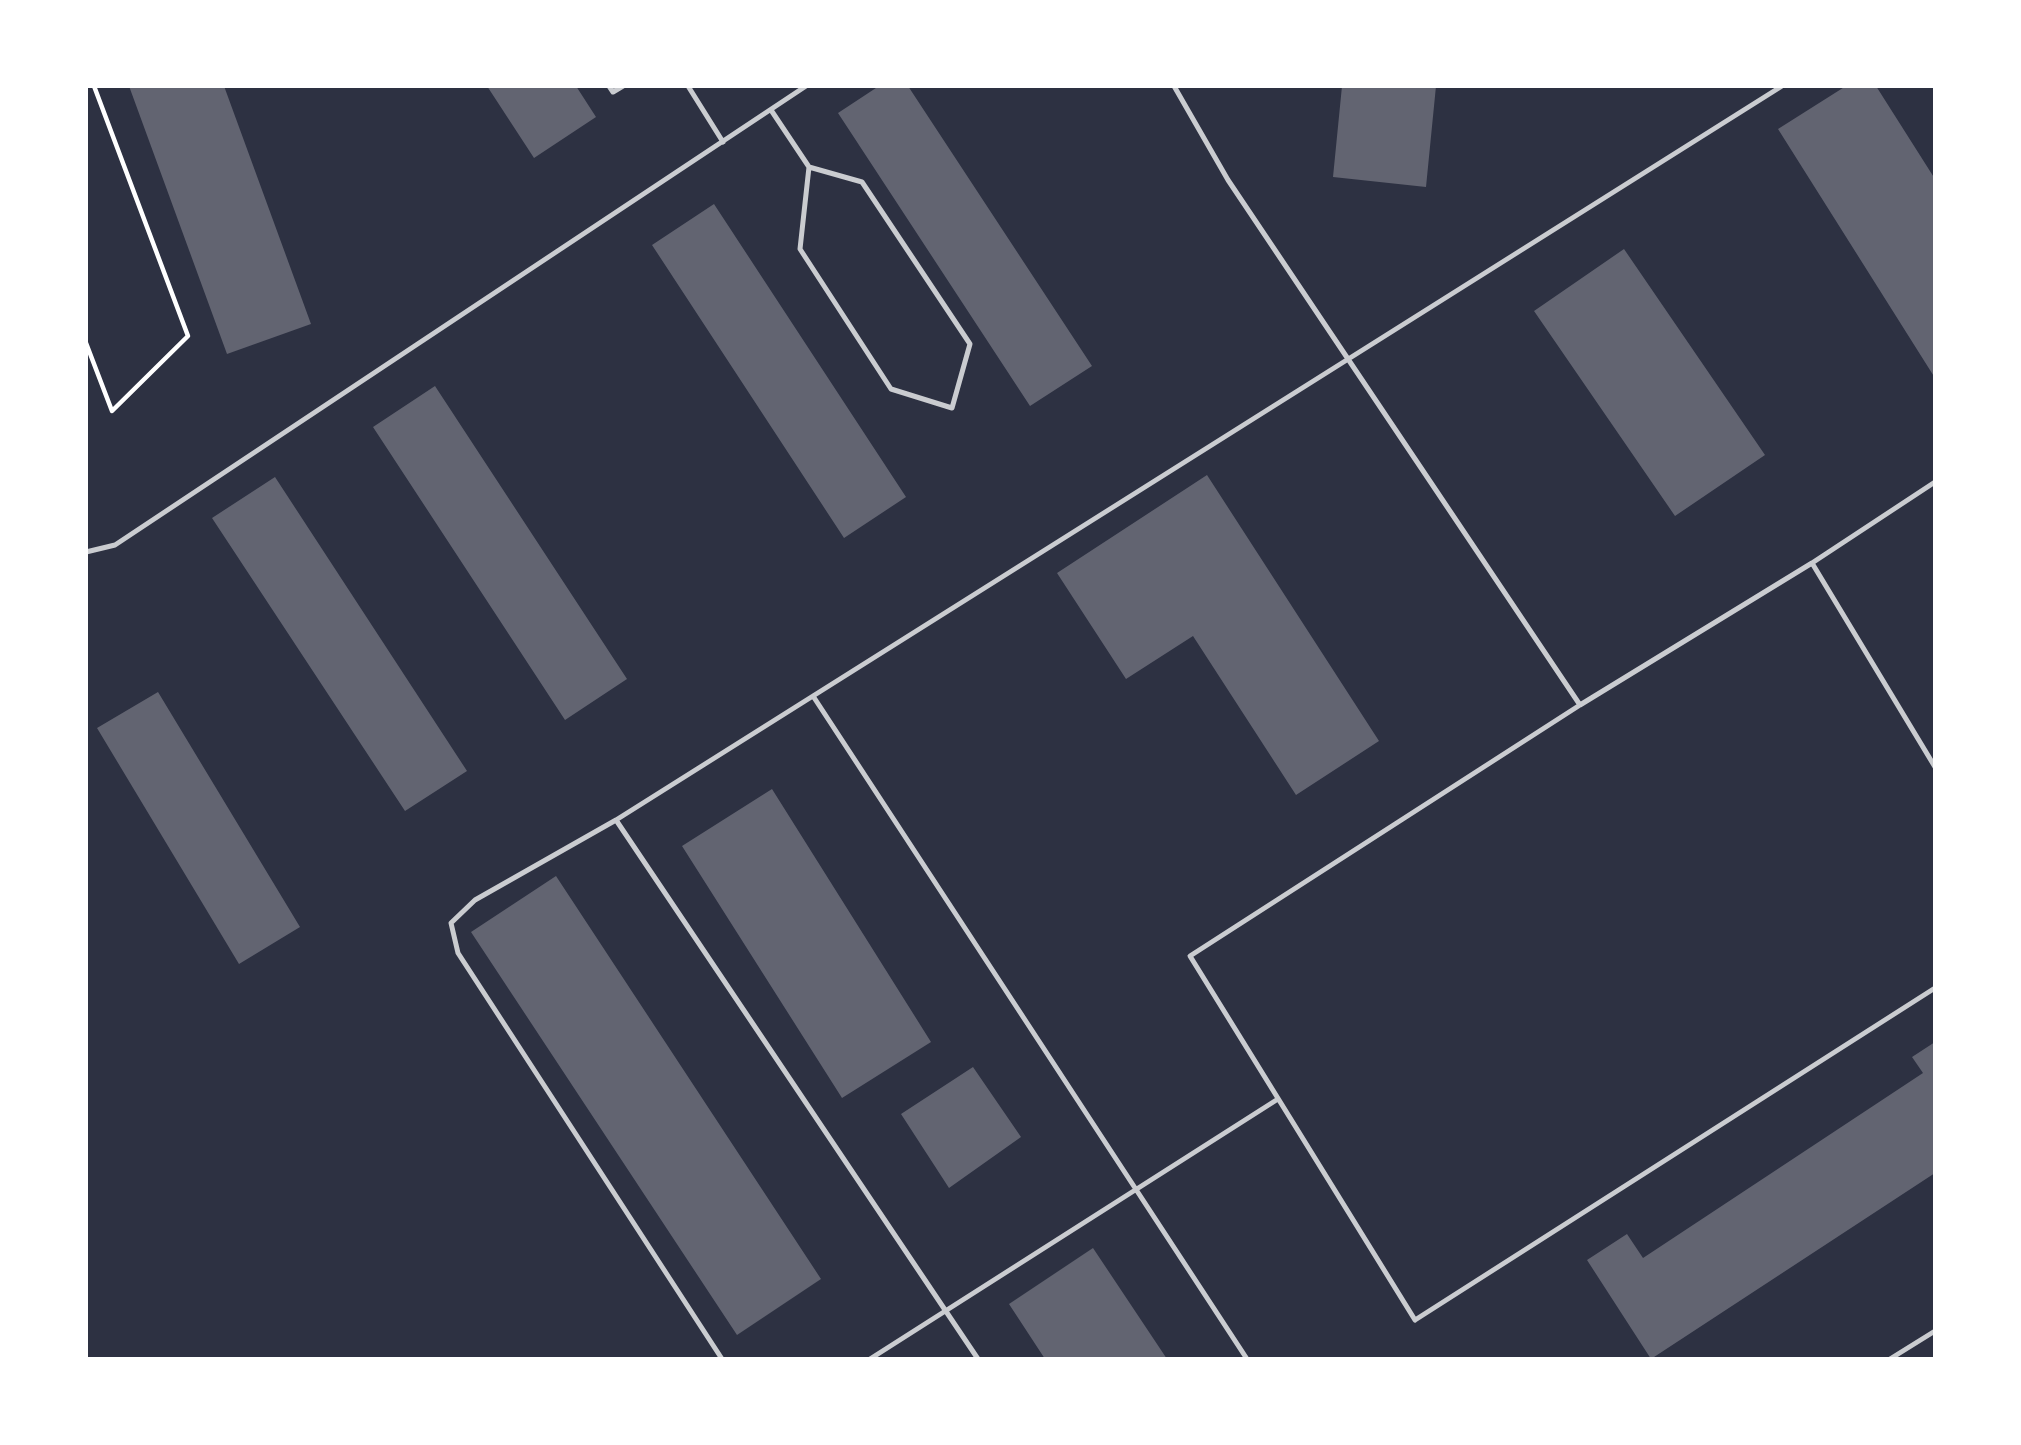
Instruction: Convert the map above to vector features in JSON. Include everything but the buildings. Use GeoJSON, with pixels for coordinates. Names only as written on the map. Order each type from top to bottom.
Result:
{"type":"FeatureCollection","features":[{"type":"Feature","properties":{"kind":"lane"},"geometry":{"type":"LineString","coordinates":[[609,86],[613,92],[623,86]]}},
{"type":"Feature","properties":{"kind":"lane"},"geometry":{"type":"LineString","coordinates":[[688,86],[723,142]]}},
{"type":"Feature","properties":{"kind":"lane"},"geometry":{"type":"LineString","coordinates":[[86,552],[115,545],[806,86]]}},
{"type":"Feature","properties":{"kind":"lane"},"geometry":{"type":"LineString","coordinates":[[1174,86],[1228,180],[1580,705]]}},
{"type":"Feature","properties":{"kind":"lane"},"geometry":{"type":"LineString","coordinates":[[722,1359],[458,953],[451,923],[475,900],[616,820],[1782,86]]}},
{"type":"Feature","properties":{"kind":"lane"},"geometry":{"type":"LineString","coordinates":[[771,110],[809,167],[800,249],[891,389],[952,408],[970,344],[862,182],[809,167]]}},
{"type":"Feature","properties":{"kind":"lane"},"geometry":{"type":"LineString","coordinates":[[1935,482],[1812,563],[1580,705],[1190,956],[1415,1320],[1935,988]]}},
{"type":"Feature","properties":{"kind":"lane"},"geometry":{"type":"LineString","coordinates":[[1812,563],[1935,767]]}},
{"type":"Feature","properties":{"kind":"lane"},"geometry":{"type":"LineString","coordinates":[[813,696],[1247,1359]]}},
{"type":"Feature","properties":{"kind":"lane"},"geometry":{"type":"LineString","coordinates":[[616,820],[978,1359]]}},
{"type":"Feature","properties":{"kind":"lane"},"geometry":{"type":"LineString","coordinates":[[870,1359],[1278,1099]]}},
{"type":"Feature","properties":{"kind":"lane"},"geometry":{"type":"LineString","coordinates":[[1890,1359],[1935,1331]]}},
{"type":"Feature","properties":{"kind":"path"},"geometry":{"type":"LineString","coordinates":[[86,344],[112,411],[188,336],[94,86]]}}]}
